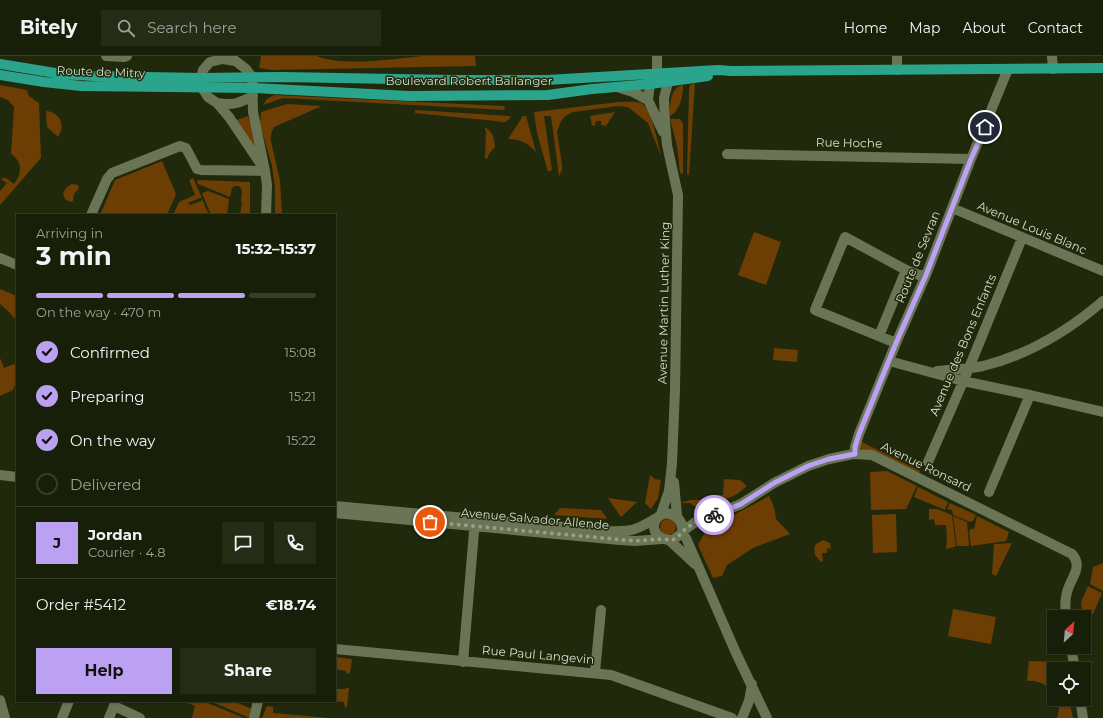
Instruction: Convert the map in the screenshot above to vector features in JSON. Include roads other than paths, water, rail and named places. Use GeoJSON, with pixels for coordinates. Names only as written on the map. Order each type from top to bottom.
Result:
{"type":"FeatureCollection","features":[{"type":"Feature","properties":{"kind":"main road","name":"Route de Mitry"},"geometry":{"type":"LineString","coordinates":[[0,64],[61,74],[201,83],[231,88]]}},
{"type":"Feature","properties":{"kind":"main road","name":"Boulevard Robert Ballanger"},"geometry":{"type":"LineString","coordinates":[[252,77],[546,80],[718,70],[1008,70],[1103,68]]}},
{"type":"Feature","properties":{"kind":"main road","name":"Boulevard Robert Ballanger"},"geometry":{"type":"LineString","coordinates":[[231,88],[253,92],[409,96],[541,96],[668,82],[718,75],[731,71]]}},
{"type":"Feature","properties":{"kind":"main road","name":"Route de Mitry"},"geometry":{"type":"LineString","coordinates":[[0,75],[81,86],[201,83],[252,77]]}},
{"type":"Feature","properties":{"kind":"street"},"geometry":{"type":"LineString","coordinates":[[106,56],[127,56]]}},
{"type":"Feature","properties":{"kind":"street"},"geometry":{"type":"LineString","coordinates":[[617,87],[633,92],[648,100],[650,84],[657,74],[657,56]]}},
{"type":"Feature","properties":{"kind":"street"},"geometry":{"type":"LineString","coordinates":[[897,56],[897,70]]}},
{"type":"Feature","properties":{"kind":"street"},"geometry":{"type":"LineString","coordinates":[[1052,56],[1053,69]]}},
{"type":"Feature","properties":{"kind":"street"},"geometry":{"type":"LineString","coordinates":[[265,171],[229,117],[217,103],[208,97],[201,83],[203,70],[210,59],[232,58],[246,69],[252,77],[253,112],[265,171],[267,185],[266,214]]}},
{"type":"Feature","properties":{"kind":"street","name":"Route de Sevran"},"geometry":{"type":"LineString","coordinates":[[855,454],[855,447],[859,434],[896,343],[926,275],[971,159],[1008,70]]}},
{"type":"Feature","properties":{"kind":"street"},"geometry":{"type":"LineString","coordinates":[[657,74],[668,82]]}},
{"type":"Feature","properties":{"kind":"street","name":"Avenue Martin Luther King"},"geometry":{"type":"LineString","coordinates":[[659,516],[669,491],[672,463],[675,390],[678,195],[668,145],[664,98],[668,82]]}},
{"type":"Feature","properties":{"kind":"street"},"geometry":{"type":"LineString","coordinates":[[217,103],[227,105],[236,104],[253,92]]}},
{"type":"Feature","properties":{"kind":"street","name":"Avenue Martin Luther King"},"geometry":{"type":"LineString","coordinates":[[648,100],[668,145]]}},
{"type":"Feature","properties":{"kind":"street"},"geometry":{"type":"LineString","coordinates":[[91,214],[109,175],[180,146],[186,148],[197,169],[265,171]]}},
{"type":"Feature","properties":{"kind":"street","name":"Rue Hoche"},"geometry":{"type":"LineString","coordinates":[[727,154],[971,159]]}},
{"type":"Feature","properties":{"kind":"street","name":"Avenue Louis Blanc"},"geometry":{"type":"LineString","coordinates":[[952,208],[1103,271]]}},
{"type":"Feature","properties":{"kind":"street"},"geometry":{"type":"LineString","coordinates":[[896,343],[815,310],[845,237],[906,270],[919,275],[926,275]]}},
{"type":"Feature","properties":{"kind":"street","name":"Avenue des Bons Enfants"},"geometry":{"type":"LineString","coordinates":[[928,462],[969,368],[1022,238]]}},
{"type":"Feature","properties":{"kind":"street"},"geometry":{"type":"LineString","coordinates":[[0,258],[16,265]]}},
{"type":"Feature","properties":{"kind":"street"},"geometry":{"type":"LineString","coordinates":[[879,336],[906,270]]}},
{"type":"Feature","properties":{"kind":"street"},"geometry":{"type":"LineString","coordinates":[[931,372],[969,368],[994,363],[1026,351],[1056,336],[1084,317],[1103,301]]}},
{"type":"Feature","properties":{"kind":"street"},"geometry":{"type":"LineString","coordinates":[[889,361],[963,381],[1103,412]]}},
{"type":"Feature","properties":{"kind":"street"},"geometry":{"type":"LineString","coordinates":[[989,492],[1030,395]]}},
{"type":"Feature","properties":{"kind":"street","name":"Avenue Ronsard"},"geometry":{"type":"LineString","coordinates":[[682,532],[704,518],[741,504],[774,483],[808,466],[829,459],[855,454],[872,455],[1072,554],[1076,559],[1077,569],[1067,591],[1065,610]]}},
{"type":"Feature","properties":{"kind":"street","name":"Avenue Martin Luther King"},"geometry":{"type":"LineString","coordinates":[[672,463],[678,517]]}},
{"type":"Feature","properties":{"kind":"street"},"geometry":{"type":"LineString","coordinates":[[0,475],[16,477]]}},
{"type":"Feature","properties":{"kind":"street","name":"Avenue Salvador Allende"},"geometry":{"type":"LineString","coordinates":[[336,506],[620,540],[635,541],[666,539]]}},
{"type":"Feature","properties":{"kind":"street","name":"Avenue Salvador Allende"},"geometry":{"type":"LineString","coordinates":[[336,513],[627,532],[638,528],[659,516]]}},
{"type":"Feature","properties":{"kind":"street"},"geometry":{"type":"LineString","coordinates":[[698,566],[666,539],[656,533],[654,524],[659,516],[671,514],[678,517],[682,532],[686,538],[736,654],[752,684],[767,718]]}},
{"type":"Feature","properties":{"kind":"street","name":"Avenue Ronsard"},"geometry":{"type":"LineString","coordinates":[[678,517],[691,520],[704,518]]}},
{"type":"Feature","properties":{"kind":"street"},"geometry":{"type":"LineString","coordinates":[[463,662],[474,522]]}},
{"type":"Feature","properties":{"kind":"street"},"geometry":{"type":"LineString","coordinates":[[666,539],[676,539],[682,532]]}},
{"type":"Feature","properties":{"kind":"street"},"geometry":{"type":"LineString","coordinates":[[595,672],[601,610]]}},
{"type":"Feature","properties":{"kind":"street","name":"Rue Paul Langevin"},"geometry":{"type":"LineString","coordinates":[[336,649],[463,662],[595,672],[621,678],[732,718]]}},
{"type":"Feature","properties":{"kind":"street"},"geometry":{"type":"LineString","coordinates":[[742,718],[749,701],[752,684]]}},
{"type":"Feature","properties":{"kind":"street"},"geometry":{"type":"LineString","coordinates":[[0,700],[5,718]]}},
{"type":"Feature","properties":{"kind":"street"},"geometry":{"type":"LineString","coordinates":[[62,718],[69,702]]}},
{"type":"Feature","properties":{"kind":"street"},"geometry":{"type":"LineString","coordinates":[[254,718],[258,702]]}},
{"type":"Feature","properties":{"kind":"street"},"geometry":{"type":"LineString","coordinates":[[109,718],[114,706],[140,718]]}},
{"type":"Feature","properties":{"kind":"street"},"geometry":{"type":"LineString","coordinates":[[1081,706],[1083,718]]}}]}
